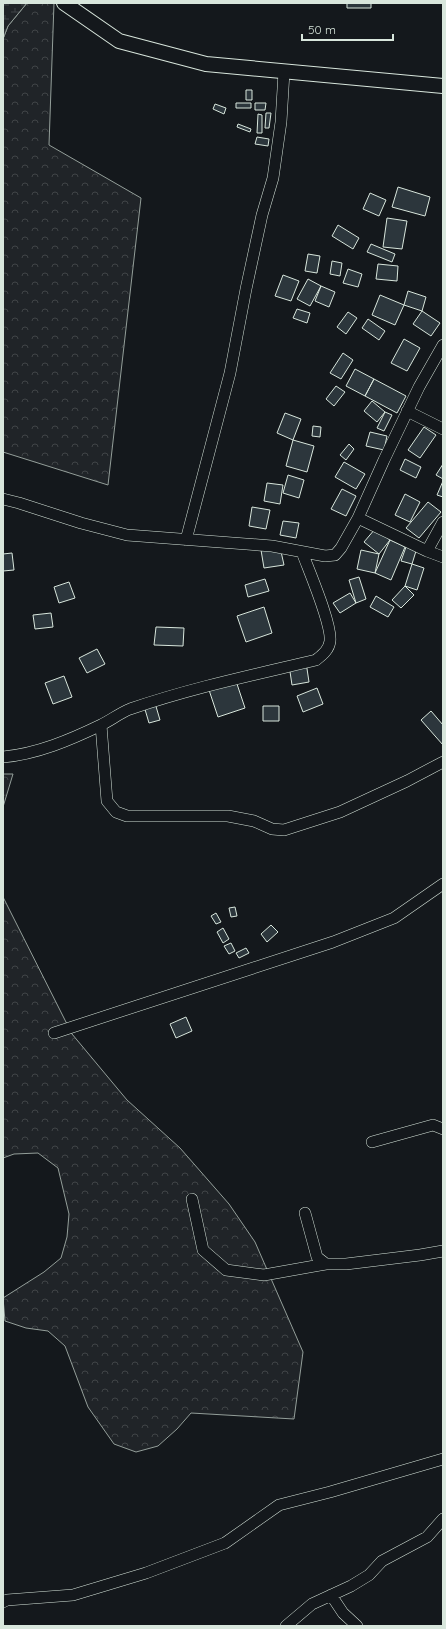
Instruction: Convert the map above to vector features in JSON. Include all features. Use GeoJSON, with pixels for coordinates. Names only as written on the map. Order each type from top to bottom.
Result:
{"type":"FeatureCollection","features":[{"type":"Feature","properties":{"kind":"street"},"geometry":{"type":"LineString","coordinates":[[64,3],[119,41],[206,64],[443,86]]}},
{"type":"Feature","properties":{"kind":"street"},"geometry":{"type":"LineString","coordinates":[[186,540],[230,373],[262,214],[273,178],[281,122],[284,72]]}},
{"type":"Feature","properties":{"kind":"street"},"geometry":{"type":"LineString","coordinates":[[3,499],[81,523],[127,535],[272,546],[326,556],[335,555],[342,548],[358,518],[407,411],[443,345]]}},
{"type":"Feature","properties":{"kind":"street"},"geometry":{"type":"LineString","coordinates":[[407,411],[443,429]]}},
{"type":"Feature","properties":{"kind":"street"},"geometry":{"type":"LineString","coordinates":[[358,518],[443,557]]}},
{"type":"Feature","properties":{"kind":"street"},"geometry":{"type":"LineString","coordinates":[[428,551],[443,522]]}},
{"type":"Feature","properties":{"kind":"street"},"geometry":{"type":"LineString","coordinates":[[3,757],[53,746],[129,710],[198,687],[316,660],[325,653],[330,642],[329,627],[302,552]]}},
{"type":"Feature","properties":{"kind":"street"},"geometry":{"type":"LineString","coordinates":[[101,724],[107,802],[116,812],[127,816],[228,816],[254,821],[272,829],[284,830],[340,812],[407,781],[443,762]]}},
{"type":"Feature","properties":{"kind":"street"},"geometry":{"type":"LineString","coordinates":[[54,1032],[333,942],[394,918],[443,884]]}},
{"type":"Feature","properties":{"kind":"street"},"geometry":{"type":"LineString","coordinates":[[372,1142],[433,1125],[443,1129]]}},
{"type":"Feature","properties":{"kind":"street"},"geometry":{"type":"LineString","coordinates":[[192,1199],[204,1250],[226,1270],[264,1276],[326,1264],[346,1264],[443,1251]]}},
{"type":"Feature","properties":{"kind":"street"},"geometry":{"type":"LineString","coordinates":[[306,1213],[317,1257],[326,1264]]}},
{"type":"Feature","properties":{"kind":"street"},"geometry":{"type":"LineString","coordinates":[[3,1602],[7,1600],[73,1595],[146,1573],[225,1543],[278,1505],[330,1492],[443,1459]]}},
{"type":"Feature","properties":{"kind":"street"},"geometry":{"type":"LineString","coordinates":[[286,1626],[312,1604],[351,1586],[369,1574],[382,1561],[427,1537],[443,1519]]}},
{"type":"Feature","properties":{"kind":"street"},"geometry":{"type":"LineString","coordinates":[[331,1595],[343,1613],[358,1626]]}},
{"type":"Feature","properties":{"kind":"green space"},"geometry":{"type":"Polygon","coordinates":[[[3,3],[27,3],[8,26],[3,39],[3,3]]]}},
{"type":"Feature","properties":{"kind":"green space"},"geometry":{"type":"Polygon","coordinates":[[[27,3],[54,3],[49,145],[141,198],[108,485],[3,452],[3,39],[8,26],[27,3]]]}},
{"type":"Feature","properties":{"kind":"green space"},"geometry":{"type":"Polygon","coordinates":[[[3,774],[13,774],[3,807],[3,774]]]}},
{"type":"Feature","properties":{"kind":"green space"},"geometry":{"type":"Polygon","coordinates":[[[3,897],[72,1034],[127,1100],[180,1148],[229,1204],[255,1242],[303,1352],[294,1419],[191,1413],[177,1429],[158,1446],[136,1452],[114,1444],[88,1407],[65,1346],[48,1331],[26,1328],[5,1321],[3,1298],[44,1272],[61,1258],[67,1237],[69,1214],[58,1168],[38,1153],[14,1154],[3,1158],[3,897]]]}},
{"type":"Feature","properties":{"kind":"building"},"geometry":{"type":"Polygon","coordinates":[[[347,3],[371,3],[371,8],[347,8],[347,3]]]}},
{"type":"Feature","properties":{"kind":"building"},"geometry":{"type":"Polygon","coordinates":[[[246,90],[252,90],[252,100],[246,100],[246,90]]]}},
{"type":"Feature","properties":{"kind":"building"},"geometry":{"type":"Polygon","coordinates":[[[236,103],[251,103],[251,108],[236,108],[236,103]]]}},
{"type":"Feature","properties":{"kind":"building"},"geometry":{"type":"Polygon","coordinates":[[[255,103],[266,103],[265,110],[255,110],[255,103]]]}},
{"type":"Feature","properties":{"kind":"building"},"geometry":{"type":"Polygon","coordinates":[[[215,104],[226,108],[224,114],[213,109],[215,104]]]}},
{"type":"Feature","properties":{"kind":"building"},"geometry":{"type":"Polygon","coordinates":[[[266,113],[271,113],[269,128],[265,128],[266,113]]]}},
{"type":"Feature","properties":{"kind":"building"},"geometry":{"type":"Polygon","coordinates":[[[258,114],[262,115],[262,133],[257,133],[258,114]]]}},
{"type":"Feature","properties":{"kind":"building"},"geometry":{"type":"Polygon","coordinates":[[[238,124],[251,129],[250,132],[237,127],[238,124]]]}},
{"type":"Feature","properties":{"kind":"building"},"geometry":{"type":"Polygon","coordinates":[[[257,137],[269,139],[268,146],[255,144],[257,137]]]}},
{"type":"Feature","properties":{"kind":"building"},"geometry":{"type":"Polygon","coordinates":[[[398,187],[430,197],[425,216],[392,207],[398,187]]]}},
{"type":"Feature","properties":{"kind":"building"},"geometry":{"type":"Polygon","coordinates":[[[370,193],[386,200],[379,216],[363,209],[370,193]]]}},
{"type":"Feature","properties":{"kind":"building"},"geometry":{"type":"Polygon","coordinates":[[[387,218],[407,221],[402,249],[383,247],[387,218]]]}},
{"type":"Feature","properties":{"kind":"building"},"geometry":{"type":"Polygon","coordinates":[[[338,225],[359,238],[353,249],[332,236],[338,225]]]}},
{"type":"Feature","properties":{"kind":"building"},"geometry":{"type":"Polygon","coordinates":[[[371,244],[395,254],[392,262],[367,252],[371,244]]]}},
{"type":"Feature","properties":{"kind":"building"},"geometry":{"type":"Polygon","coordinates":[[[308,254],[320,256],[317,273],[305,271],[308,254]]]}},
{"type":"Feature","properties":{"kind":"building"},"geometry":{"type":"Polygon","coordinates":[[[332,261],[342,263],[340,276],[330,274],[332,261]]]}},
{"type":"Feature","properties":{"kind":"building"},"geometry":{"type":"Polygon","coordinates":[[[378,264],[398,266],[397,281],[376,279],[378,264]]]}},
{"type":"Feature","properties":{"kind":"building"},"geometry":{"type":"Polygon","coordinates":[[[348,269],[362,274],[358,287],[343,283],[348,269]]]}},
{"type":"Feature","properties":{"kind":"building"},"geometry":{"type":"Polygon","coordinates":[[[283,275],[299,281],[291,301],[275,296],[283,275]]]}},
{"type":"Feature","properties":{"kind":"building"},"geometry":{"type":"Polygon","coordinates":[[[308,279],[321,286],[310,306],[297,299],[308,279]]]}},
{"type":"Feature","properties":{"kind":"building"},"geometry":{"type":"Polygon","coordinates":[[[321,286],[335,292],[329,307],[315,301],[321,286]]]}},
{"type":"Feature","properties":{"kind":"building"},"geometry":{"type":"Polygon","coordinates":[[[408,291],[426,297],[422,311],[404,305],[408,291]]]}},
{"type":"Feature","properties":{"kind":"building"},"geometry":{"type":"Polygon","coordinates":[[[380,295],[404,305],[395,325],[372,315],[380,295]]]}},
{"type":"Feature","properties":{"kind":"building"},"geometry":{"type":"Polygon","coordinates":[[[297,309],[310,313],[307,323],[293,318],[297,309]]]}},
{"type":"Feature","properties":{"kind":"building"},"geometry":{"type":"Polygon","coordinates":[[[422,311],[440,323],[431,336],[413,324],[422,311]]]}},
{"type":"Feature","properties":{"kind":"building"},"geometry":{"type":"Polygon","coordinates":[[[348,312],[357,318],[346,334],[337,327],[348,312]]]}},
{"type":"Feature","properties":{"kind":"building"},"geometry":{"type":"Polygon","coordinates":[[[368,319],[385,331],[379,340],[362,328],[368,319]]]}},
{"type":"Feature","properties":{"kind":"building"},"geometry":{"type":"Polygon","coordinates":[[[404,339],[420,348],[407,371],[391,363],[404,339]]]}},
{"type":"Feature","properties":{"kind":"building"},"geometry":{"type":"Polygon","coordinates":[[[343,353],[353,360],[341,379],[330,373],[343,353]]]}},
{"type":"Feature","properties":{"kind":"building"},"geometry":{"type":"Polygon","coordinates":[[[355,369],[374,379],[365,396],[346,386],[355,369]]]}},
{"type":"Feature","properties":{"kind":"building"},"geometry":{"type":"Polygon","coordinates":[[[374,379],[406,396],[397,413],[365,396],[374,379]]]}},
{"type":"Feature","properties":{"kind":"building"},"geometry":{"type":"Polygon","coordinates":[[[336,386],[345,392],[334,406],[326,399],[336,386]]]}},
{"type":"Feature","properties":{"kind":"building"},"geometry":{"type":"Polygon","coordinates":[[[372,401],[385,412],[377,422],[364,411],[372,401]]]}},
{"type":"Feature","properties":{"kind":"building"},"geometry":{"type":"Polygon","coordinates":[[[385,412],[392,415],[384,431],[377,428],[385,412]]]}},
{"type":"Feature","properties":{"kind":"building"},"geometry":{"type":"Polygon","coordinates":[[[285,413],[301,419],[293,440],[277,433],[285,413]]]}},
{"type":"Feature","properties":{"kind":"building"},"geometry":{"type":"Polygon","coordinates":[[[313,426],[321,427],[320,437],[312,436],[313,426]]]}},
{"type":"Feature","properties":{"kind":"building"},"geometry":{"type":"Polygon","coordinates":[[[424,427],[436,435],[420,458],[408,450],[424,427]]]}},
{"type":"Feature","properties":{"kind":"building"},"geometry":{"type":"Polygon","coordinates":[[[370,432],[387,436],[384,450],[366,446],[370,432]]]}},
{"type":"Feature","properties":{"kind":"building"},"geometry":{"type":"Polygon","coordinates":[[[293,440],[314,446],[307,472],[286,466],[293,440]]]}},
{"type":"Feature","properties":{"kind":"building"},"geometry":{"type":"Polygon","coordinates":[[[349,444],[354,449],[346,460],[340,455],[349,444]]]}},
{"type":"Feature","properties":{"kind":"building"},"geometry":{"type":"Polygon","coordinates":[[[405,459],[421,467],[416,478],[400,470],[405,459]]]}},
{"type":"Feature","properties":{"kind":"building"},"geometry":{"type":"Polygon","coordinates":[[[344,462],[365,474],[356,489],[335,477],[344,462]]]}},
{"type":"Feature","properties":{"kind":"building"},"geometry":{"type":"Polygon","coordinates":[[[443,464],[443,479],[436,475],[443,464]]]}},
{"type":"Feature","properties":{"kind":"building"},"geometry":{"type":"Polygon","coordinates":[[[288,475],[304,480],[299,498],[283,493],[288,475]]]}},
{"type":"Feature","properties":{"kind":"building"},"geometry":{"type":"Polygon","coordinates":[[[443,481],[443,497],[437,495],[443,481]]]}},
{"type":"Feature","properties":{"kind":"building"},"geometry":{"type":"Polygon","coordinates":[[[267,483],[283,485],[280,504],[264,501],[267,483]]]}},
{"type":"Feature","properties":{"kind":"building"},"geometry":{"type":"Polygon","coordinates":[[[342,489],[356,496],[346,516],[331,509],[342,489]]]}},
{"type":"Feature","properties":{"kind":"building"},"geometry":{"type":"Polygon","coordinates":[[[405,494],[420,502],[410,522],[395,515],[405,494]]]}},
{"type":"Feature","properties":{"kind":"building"},"geometry":{"type":"Polygon","coordinates":[[[428,502],[441,512],[419,538],[406,528],[428,502]]]}},
{"type":"Feature","properties":{"kind":"building"},"geometry":{"type":"Polygon","coordinates":[[[252,507],[270,510],[266,529],[249,526],[252,507]]]}},
{"type":"Feature","properties":{"kind":"building"},"geometry":{"type":"Polygon","coordinates":[[[283,521],[299,523],[296,538],[280,535],[283,521]]]}},
{"type":"Feature","properties":{"kind":"building"},"geometry":{"type":"Polygon","coordinates":[[[375,529],[390,540],[379,554],[364,542],[375,529]]]}},
{"type":"Feature","properties":{"kind":"building"},"geometry":{"type":"Polygon","coordinates":[[[390,540],[405,547],[391,580],[375,573],[390,540]]]}},
{"type":"Feature","properties":{"kind":"building"},"geometry":{"type":"Polygon","coordinates":[[[280,547],[284,565],[264,568],[261,550],[280,547]]]}},
{"type":"Feature","properties":{"kind":"building"},"geometry":{"type":"Polygon","coordinates":[[[406,547],[416,551],[412,564],[401,561],[406,547]]]}},
{"type":"Feature","properties":{"kind":"building"},"geometry":{"type":"Polygon","coordinates":[[[361,550],[379,554],[375,573],[357,569],[361,550]]]}},
{"type":"Feature","properties":{"kind":"building"},"geometry":{"type":"Polygon","coordinates":[[[12,553],[14,570],[3,571],[3,554],[12,553]]]}},
{"type":"Feature","properties":{"kind":"building"},"geometry":{"type":"Polygon","coordinates":[[[412,564],[424,568],[417,590],[405,586],[412,564]]]}},
{"type":"Feature","properties":{"kind":"building"},"geometry":{"type":"Polygon","coordinates":[[[359,577],[366,599],[356,603],[349,580],[359,577]]]}},
{"type":"Feature","properties":{"kind":"building"},"geometry":{"type":"Polygon","coordinates":[[[265,579],[269,591],[248,597],[245,585],[265,579]]]}},
{"type":"Feature","properties":{"kind":"building"},"geometry":{"type":"Polygon","coordinates":[[[69,582],[75,598],[59,603],[54,587],[69,582]]]}},
{"type":"Feature","properties":{"kind":"building"},"geometry":{"type":"Polygon","coordinates":[[[405,586],[414,595],[401,608],[392,600],[405,586]]]}},
{"type":"Feature","properties":{"kind":"building"},"geometry":{"type":"Polygon","coordinates":[[[350,593],[356,603],[340,613],[333,603],[350,593]]]}},
{"type":"Feature","properties":{"kind":"building"},"geometry":{"type":"Polygon","coordinates":[[[376,596],[394,607],[388,617],[370,607],[376,596]]]}},
{"type":"Feature","properties":{"kind":"building"},"geometry":{"type":"Polygon","coordinates":[[[264,607],[272,633],[246,642],[237,616],[264,607]]]}},
{"type":"Feature","properties":{"kind":"building"},"geometry":{"type":"Polygon","coordinates":[[[51,613],[53,627],[35,629],[33,615],[51,613]]]}},
{"type":"Feature","properties":{"kind":"building"},"geometry":{"type":"Polygon","coordinates":[[[156,627],[184,628],[183,646],[154,645],[156,627]]]}},
{"type":"Feature","properties":{"kind":"building"},"geometry":{"type":"Polygon","coordinates":[[[97,649],[105,664],[87,673],[79,658],[97,649]]]}},
{"type":"Feature","properties":{"kind":"building"},"geometry":{"type":"Polygon","coordinates":[[[306,662],[309,682],[292,685],[289,665],[306,662]]]}},
{"type":"Feature","properties":{"kind":"building"},"geometry":{"type":"Polygon","coordinates":[[[64,676],[72,697],[53,704],[45,683],[64,676]]]}},
{"type":"Feature","properties":{"kind":"building"},"geometry":{"type":"Polygon","coordinates":[[[236,681],[245,708],[218,717],[209,690],[236,681]]]}},
{"type":"Feature","properties":{"kind":"building"},"geometry":{"type":"Polygon","coordinates":[[[317,688],[323,704],[303,712],[297,696],[317,688]]]}},
{"type":"Feature","properties":{"kind":"building"},"geometry":{"type":"Polygon","coordinates":[[[155,703],[160,720],[149,723],[144,706],[155,703]]]}},
{"type":"Feature","properties":{"kind":"building"},"geometry":{"type":"Polygon","coordinates":[[[263,706],[279,706],[279,721],[263,721],[263,706]]]}},
{"type":"Feature","properties":{"kind":"building"},"geometry":{"type":"Polygon","coordinates":[[[431,711],[443,725],[443,745],[421,720],[431,711]]]}},
{"type":"Feature","properties":{"kind":"building"},"geometry":{"type":"Polygon","coordinates":[[[235,907],[237,916],[231,917],[229,908],[235,907]]]}},
{"type":"Feature","properties":{"kind":"building"},"geometry":{"type":"Polygon","coordinates":[[[216,913],[221,922],[216,924],[211,916],[216,913]]]}},
{"type":"Feature","properties":{"kind":"building"},"geometry":{"type":"Polygon","coordinates":[[[271,925],[278,932],[267,942],[261,934],[271,925]]]}},
{"type":"Feature","properties":{"kind":"building"},"geometry":{"type":"Polygon","coordinates":[[[223,928],[229,939],[223,943],[217,932],[223,928]]]}},
{"type":"Feature","properties":{"kind":"building"},"geometry":{"type":"Polygon","coordinates":[[[231,943],[235,951],[229,954],[224,946],[231,943]]]}},
{"type":"Feature","properties":{"kind":"building"},"geometry":{"type":"Polygon","coordinates":[[[246,948],[249,953],[239,958],[236,953],[246,948]]]}},
{"type":"Feature","properties":{"kind":"building"},"geometry":{"type":"Polygon","coordinates":[[[186,1017],[192,1031],[176,1038],[170,1024],[186,1017]]]}}]}
